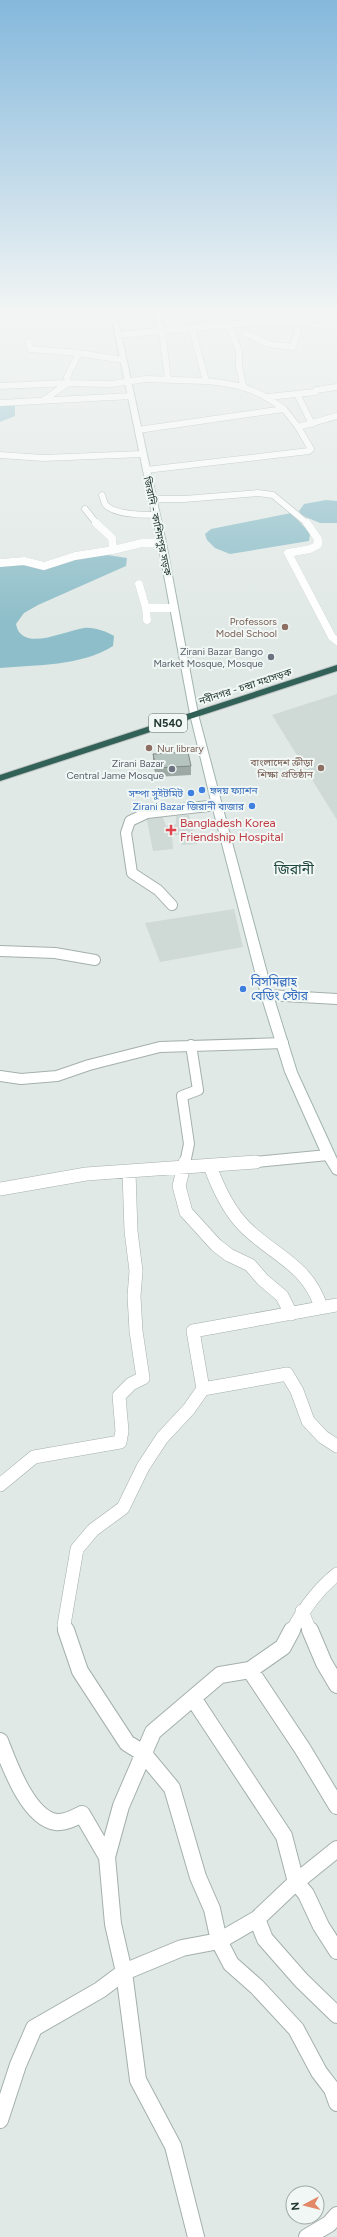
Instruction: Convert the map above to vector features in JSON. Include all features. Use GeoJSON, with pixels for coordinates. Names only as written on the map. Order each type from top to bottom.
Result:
{"type":"FeatureCollection","features":[{"type":"Feature","properties":{"kind":"highway","name":"নবীনগর - চন্দ্রা মহাসড়ক"},"geometry":{"type":"LineString","coordinates":[[0,786],[337,668]]}},
{"type":"Feature","properties":{"kind":"highway","name":"নবীনগর - চন্দ্রা মহাসড়ক"},"geometry":{"type":"LineString","coordinates":[[0,778],[194,717],[337,675]]}},
{"type":"Feature","properties":{"kind":"street","name":"জিরানি - কাশিমপুর সড়ক"},"geometry":{"type":"LineString","coordinates":[[134,413],[162,543],[194,717],[267,995],[291,1072],[328,1154],[337,1170]]}},
{"type":"Feature","properties":{"kind":"street"},"geometry":{"type":"LineString","coordinates":[[138,430],[253,413]]}},
{"type":"Feature","properties":{"kind":"street"},"geometry":{"type":"LineString","coordinates":[[146,470],[309,451],[311,449],[298,427],[287,413]]}},
{"type":"Feature","properties":{"kind":"street"},"geometry":{"type":"LineString","coordinates":[[306,413],[312,424]]}},
{"type":"Feature","properties":{"kind":"street"},"geometry":{"type":"LineString","coordinates":[[298,427],[337,416]]}},
{"type":"Feature","properties":{"kind":"street"},"geometry":{"type":"LineString","coordinates":[[0,455],[43,458],[143,454]]}},
{"type":"Feature","properties":{"kind":"street"},"geometry":{"type":"LineString","coordinates":[[153,499],[184,499],[258,493],[273,495],[305,520],[318,539],[318,545],[310,549],[288,553],[332,637],[337,641]]}},
{"type":"Feature","properties":{"kind":"street"},"geometry":{"type":"LineString","coordinates":[[102,495],[105,504],[112,509],[137,514],[156,515]]}},
{"type":"Feature","properties":{"kind":"street"},"geometry":{"type":"LineString","coordinates":[[85,508],[96,523],[110,534],[113,539],[113,550]]}},
{"type":"Feature","properties":{"kind":"street"},"geometry":{"type":"LineString","coordinates":[[0,563],[24,562],[44,566],[75,556],[113,550],[142,543],[162,543]]}},
{"type":"Feature","properties":{"kind":"street"},"geometry":{"type":"LineString","coordinates":[[139,584],[146,608],[147,620]]}},
{"type":"Feature","properties":{"kind":"street"},"geometry":{"type":"LineString","coordinates":[[146,608],[174,608]]}},
{"type":"Feature","properties":{"kind":"street"},"geometry":{"type":"LineString","coordinates":[[172,905],[158,890],[132,873],[126,833],[130,821],[148,813],[217,805]]}},
{"type":"Feature","properties":{"kind":"street"},"geometry":{"type":"LineString","coordinates":[[0,951],[49,952],[95,960]]}},
{"type":"Feature","properties":{"kind":"street"},"geometry":{"type":"LineString","coordinates":[[267,995],[337,998]]}},
{"type":"Feature","properties":{"kind":"street"},"geometry":{"type":"LineString","coordinates":[[0,1076],[21,1079],[57,1076],[89,1065],[160,1047],[283,1043]]}},
{"type":"Feature","properties":{"kind":"street"},"geometry":{"type":"LineString","coordinates":[[191,1045],[198,1090],[182,1096],[188,1144],[179,1186],[186,1212],[216,1245],[229,1255],[250,1266],[263,1280],[282,1296],[291,1314]]}},
{"type":"Feature","properties":{"kind":"street"},"geometry":{"type":"LineString","coordinates":[[0,1189],[86,1174],[210,1166],[328,1154]]}},
{"type":"Feature","properties":{"kind":"street"},"geometry":{"type":"LineString","coordinates":[[210,1166],[219,1190],[245,1227],[277,1251],[312,1284],[319,1296],[321,1307]]}},
{"type":"Feature","properties":{"kind":"street"},"geometry":{"type":"LineString","coordinates":[[0,1485],[34,1457],[120,1442],[122,1431],[119,1396],[131,1384],[143,1378],[136,1331],[134,1296],[136,1271],[131,1230],[129,1172]]}},
{"type":"Feature","properties":{"kind":"street"},"geometry":{"type":"LineString","coordinates":[[203,1389],[193,1331],[337,1305]]}},
{"type":"Feature","properties":{"kind":"street"},"geometry":{"type":"LineString","coordinates":[[337,1446],[323,1437],[308,1421],[297,1391],[287,1374],[203,1389],[188,1409],[162,1438],[143,1467],[123,1508],[93,1530],[77,1549],[64,1624],[80,1671],[127,1743],[143,1753],[172,1788],[198,1877],[212,1909],[219,1941],[231,1964],[257,1987],[296,2029],[319,2072],[332,2089],[337,2103]]}},
{"type":"Feature","properties":{"kind":"street"},"geometry":{"type":"LineString","coordinates":[[196,2237],[173,2146],[138,2080],[124,1972],[113,1924],[107,1857],[121,1806],[153,1732],[220,1676],[250,1670],[283,1647],[302,1611],[321,1587],[337,1574]]}},
{"type":"Feature","properties":{"kind":"street"},"geometry":{"type":"LineString","coordinates":[[302,1611],[324,1663],[337,1685]]}},
{"type":"Feature","properties":{"kind":"street"},"geometry":{"type":"LineString","coordinates":[[250,1670],[302,1748],[337,1806]]}},
{"type":"Feature","properties":{"kind":"street"},"geometry":{"type":"LineString","coordinates":[[193,1698],[284,1836],[296,1882],[306,1894],[321,1926],[337,1951]]}},
{"type":"Feature","properties":{"kind":"street"},"geometry":{"type":"LineString","coordinates":[[0,1741],[29,1803],[44,1819],[56,1822],[82,1814],[107,1857]]}},
{"type":"Feature","properties":{"kind":"street"},"geometry":{"type":"LineString","coordinates":[[0,2120],[18,2065],[34,2028],[100,1990],[124,1972],[182,1948],[219,1941],[257,1919],[296,1882],[337,1850]]}},
{"type":"Feature","properties":{"kind":"street"},"geometry":{"type":"LineString","coordinates":[[257,1919],[266,1939],[301,1980],[337,2015]]}},
{"type":"Feature","properties":{"kind":"street"},"geometry":{"type":"LineString","coordinates":[[307,2237],[328,2224],[337,2215]]}},
{"type":"Feature","properties":{"kind":"shaded area","name":"বাংলাদেশ ক্রীড়া শিক্ষা প্রতিষ্ঠান"},"geometry":{"type":"Polygon","coordinates":[[[337,694],[337,820],[272,715],[337,694]]]}},
{"type":"Feature","properties":{"kind":"shaded area","name":"Bangladesh Korea Friendship Hospital"},"geometry":{"type":"Polygon","coordinates":[[[162,815],[166,826],[176,824],[176,816],[189,815],[197,844],[182,845],[180,835],[172,835],[173,849],[153,851],[146,816],[162,815]]]}},
{"type":"Feature","properties":{"kind":"shaded area"},"geometry":{"type":"Polygon","coordinates":[[[234,909],[243,947],[160,962],[145,923],[234,909]]]}},
{"type":"Feature","properties":{"kind":"water"},"geometry":{"type":"Polygon","coordinates":[[[0,413],[15,413],[15,416],[0,422],[0,413]]]}},
{"type":"Feature","properties":{"kind":"water"},"geometry":{"type":"Polygon","coordinates":[[[326,500],[337,501],[337,523],[320,523],[301,515],[299,511],[304,504],[326,500]]]}},
{"type":"Feature","properties":{"kind":"water"},"geometry":{"type":"Polygon","coordinates":[[[291,513],[310,533],[309,541],[230,554],[215,548],[207,540],[205,534],[211,529],[291,513]]]}},
{"type":"Feature","properties":{"kind":"water"},"geometry":{"type":"Polygon","coordinates":[[[107,555],[127,558],[126,566],[38,605],[24,613],[16,624],[20,633],[26,637],[34,639],[55,636],[84,628],[96,629],[114,636],[113,646],[101,653],[73,661],[0,668],[0,565],[19,563],[43,568],[88,556],[107,555]]]}},
{"type":"Feature","properties":{"kind":"building"},"geometry":{"type":"Polygon","coordinates":[[[188,752],[191,766],[156,768],[153,754],[188,752]]]}},
{"type":"Feature","properties":{"kind":"place","name":"Professors Model School"},"geometry":{"type":"Point","coordinates":[285,627]}},
{"type":"Feature","properties":{"kind":"place","name":"Zirani Bazar Bango Market Mosque, Mosque"},"geometry":{"type":"Point","coordinates":[271,657]}},
{"type":"Feature","properties":{"kind":"place","name":"Nur library"},"geometry":{"type":"Point","coordinates":[149,748]}},
{"type":"Feature","properties":{"kind":"place","name":"বাংলাদেশ ক্রীড়া শিক্ষা প্রতিষ্ঠান"},"geometry":{"type":"Point","coordinates":[321,768]}},
{"type":"Feature","properties":{"kind":"place","name":"Zirani Bazar Central Jame Mosque"},"geometry":{"type":"Point","coordinates":[172,769]}},
{"type":"Feature","properties":{"kind":"place","name":"হৃদয় ফ্যাশন"},"geometry":{"type":"Point","coordinates":[202,790]}},
{"type":"Feature","properties":{"kind":"place","name":"সম্পা সুইটমিট"},"geometry":{"type":"Point","coordinates":[191,793]}},
{"type":"Feature","properties":{"kind":"place","name":"Zirani Bazar জিরানী বাজার"},"geometry":{"type":"Point","coordinates":[252,806]}},
{"type":"Feature","properties":{"kind":"place","name":"Bangladesh Korea Friendship Hospital"},"geometry":{"type":"Point","coordinates":[171,830]}},
{"type":"Feature","properties":{"kind":"place","name":"বিসমিল্লাহ বেডিং স্টোর"},"geometry":{"type":"Point","coordinates":[243,989]}},
{"type":"Feature","properties":{"kind":"district","name":"জিরানী"},"geometry":{"type":"Point","coordinates":[294,869]}}]}
